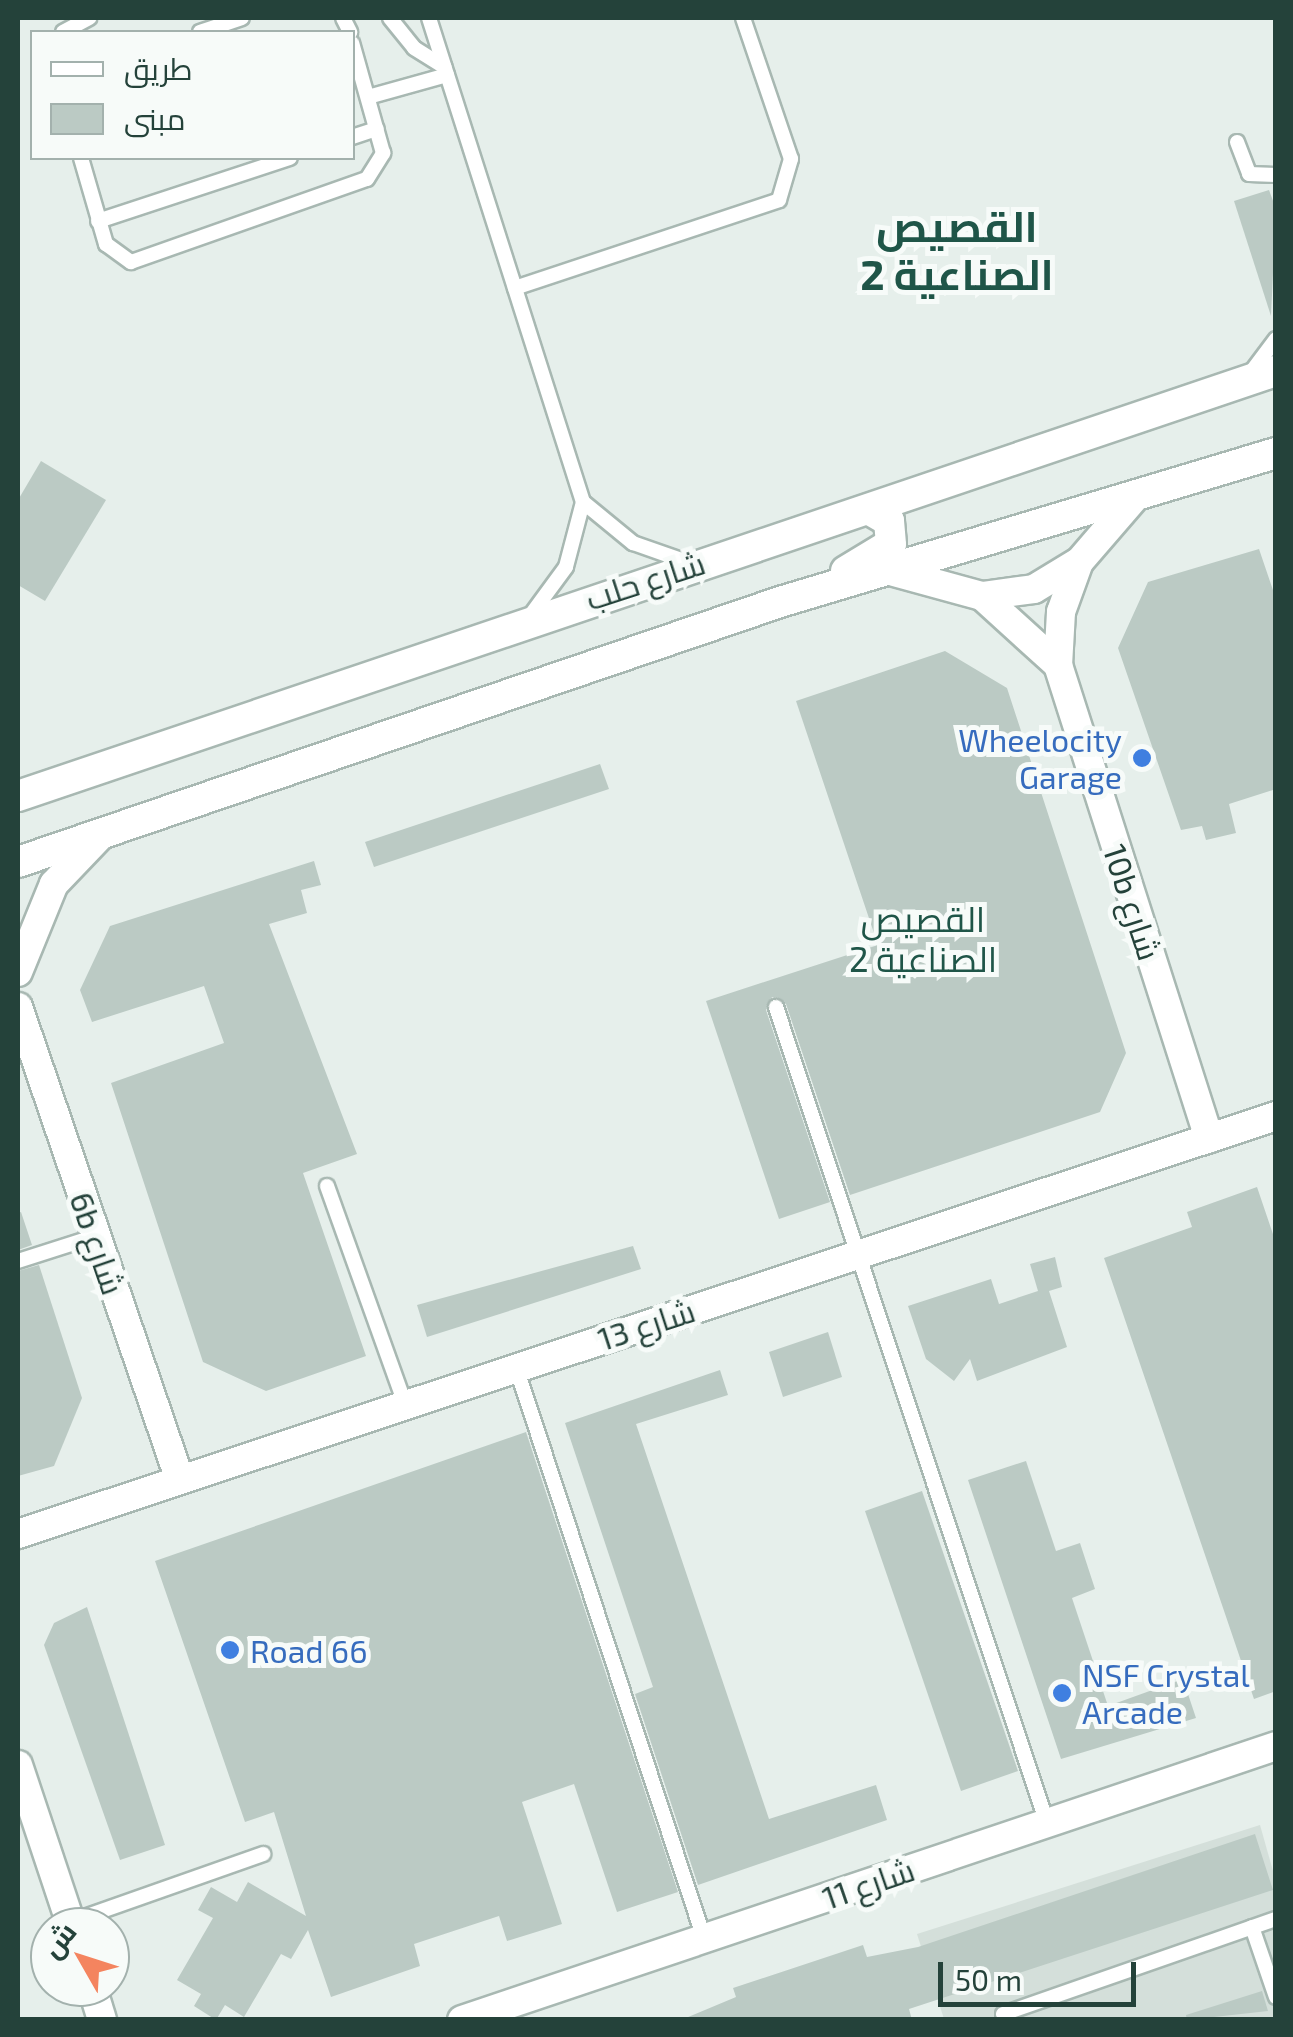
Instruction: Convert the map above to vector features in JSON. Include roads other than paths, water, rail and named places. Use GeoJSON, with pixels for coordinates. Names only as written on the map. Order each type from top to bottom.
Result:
{"type":"FeatureCollection","features":[{"type":"Feature","properties":{"kind":"street","name":"شارع حلب"},"geometry":{"type":"LineString","coordinates":[[18,796],[526,620],[870,510],[1276,370]]}},
{"type":"Feature","properties":{"kind":"street","name":"شارع حلب"},"geometry":{"type":"LineString","coordinates":[[18,862],[780,602],[894,572],[1276,453]]}},
{"type":"Feature","properties":{"kind":"street","name":"10b شارع"},"geometry":{"type":"LineString","coordinates":[[1135,497],[1079,562],[1061,612],[1058,665],[1209,1138]]}},
{"type":"Feature","properties":{"kind":"street"},"geometry":{"type":"LineString","coordinates":[[780,602],[886,550],[892,528],[870,510]]}},
{"type":"Feature","properties":{"kind":"street"},"geometry":{"type":"LineString","coordinates":[[894,572],[982,596],[1034,589],[1079,562]]}},
{"type":"Feature","properties":{"kind":"street"},"geometry":{"type":"LineString","coordinates":[[982,596],[1058,665]]}},
{"type":"Feature","properties":{"kind":"street"},"geometry":{"type":"LineString","coordinates":[[18,972],[54,884],[109,828]]}},
{"type":"Feature","properties":{"kind":"street","name":"6b شارع"},"geometry":{"type":"LineString","coordinates":[[18,1007],[180,1480]]}},
{"type":"Feature","properties":{"kind":"street","name":"شارع 13"},"geometry":{"type":"LineString","coordinates":[[18,1534],[1276,1116]]}},
{"type":"Feature","properties":{"kind":"street","name":"شارع 11"},"geometry":{"type":"LineString","coordinates":[[462,2020],[1276,1746]]}},
{"type":"Feature","properties":{"kind":"street"},"geometry":{"type":"LineString","coordinates":[[18,1765],[65,1907]]}},
{"type":"Feature","properties":{"kind":"lane"},"geometry":{"type":"LineString","coordinates":[[206,30],[242,18]]}},
{"type":"Feature","properties":{"kind":"lane"},"geometry":{"type":"LineString","coordinates":[[390,18],[414,48],[446,71]]}},
{"type":"Feature","properties":{"kind":"lane"},"geometry":{"type":"LineString","coordinates":[[429,18],[584,502],[633,543],[692,564]]}},
{"type":"Feature","properties":{"kind":"lane"},"geometry":{"type":"LineString","coordinates":[[515,288],[779,200],[791,159],[743,18]]}},
{"type":"Feature","properties":{"kind":"lane"},"geometry":{"type":"LineString","coordinates":[[81,160],[111,252],[139,262],[367,179],[382,161],[377,128],[355,60]]}},
{"type":"Feature","properties":{"kind":"lane"},"geometry":{"type":"LineString","coordinates":[[368,97],[446,71]]}},
{"type":"Feature","properties":{"kind":"lane"},"geometry":{"type":"LineString","coordinates":[[355,136],[377,128]]}},
{"type":"Feature","properties":{"kind":"lane"},"geometry":{"type":"LineString","coordinates":[[1237,142],[1249,174],[1276,175]]}},
{"type":"Feature","properties":{"kind":"lane"},"geometry":{"type":"LineString","coordinates":[[98,221],[284,160]]}},
{"type":"Feature","properties":{"kind":"lane"},"geometry":{"type":"LineString","coordinates":[[1244,382],[1276,339]]}},
{"type":"Feature","properties":{"kind":"lane"},"geometry":{"type":"LineString","coordinates":[[526,620],[566,567],[584,502]]}},
{"type":"Feature","properties":{"kind":"lane"},"geometry":{"type":"LineString","coordinates":[[18,785],[55,784]]}},
{"type":"Feature","properties":{"kind":"lane"},"geometry":{"type":"LineString","coordinates":[[776,1007],[1046,1823]]}},
{"type":"Feature","properties":{"kind":"lane"},"geometry":{"type":"LineString","coordinates":[[328,1186],[405,1404]]}},
{"type":"Feature","properties":{"kind":"lane"},"geometry":{"type":"LineString","coordinates":[[18,1261],[96,1236]]}},
{"type":"Feature","properties":{"kind":"lane"},"geometry":{"type":"LineString","coordinates":[[516,1367],[704,1938]]}},
{"type":"Feature","properties":{"kind":"lane"},"geometry":{"type":"LineString","coordinates":[[118,1907],[263,1854]]}},
{"type":"Feature","properties":{"kind":"lane"},"geometry":{"type":"LineString","coordinates":[[1003,2014],[1276,1919]]}},
{"type":"Feature","properties":{"kind":"lane"},"geometry":{"type":"LineString","coordinates":[[1252,1927],[1276,1997]]}},
{"type":"Feature","properties":{"kind":"place","name":"Wheelocity Garage"},"geometry":{"type":"Point","coordinates":[1142,758]}},
{"type":"Feature","properties":{"kind":"place","name":"Road 66"},"geometry":{"type":"Point","coordinates":[230,1650]}},
{"type":"Feature","properties":{"kind":"place","name":"NSF Crystal Arcade"},"geometry":{"type":"Point","coordinates":[1062,1693]}},
{"type":"Feature","properties":{"kind":"district","name":"القصيص الصناعية 2"},"geometry":{"type":"Point","coordinates":[957,249]}},
{"type":"Feature","properties":{"kind":"district","name":"القصيص الصناعية 2"},"geometry":{"type":"Point","coordinates":[923,938]}}]}
